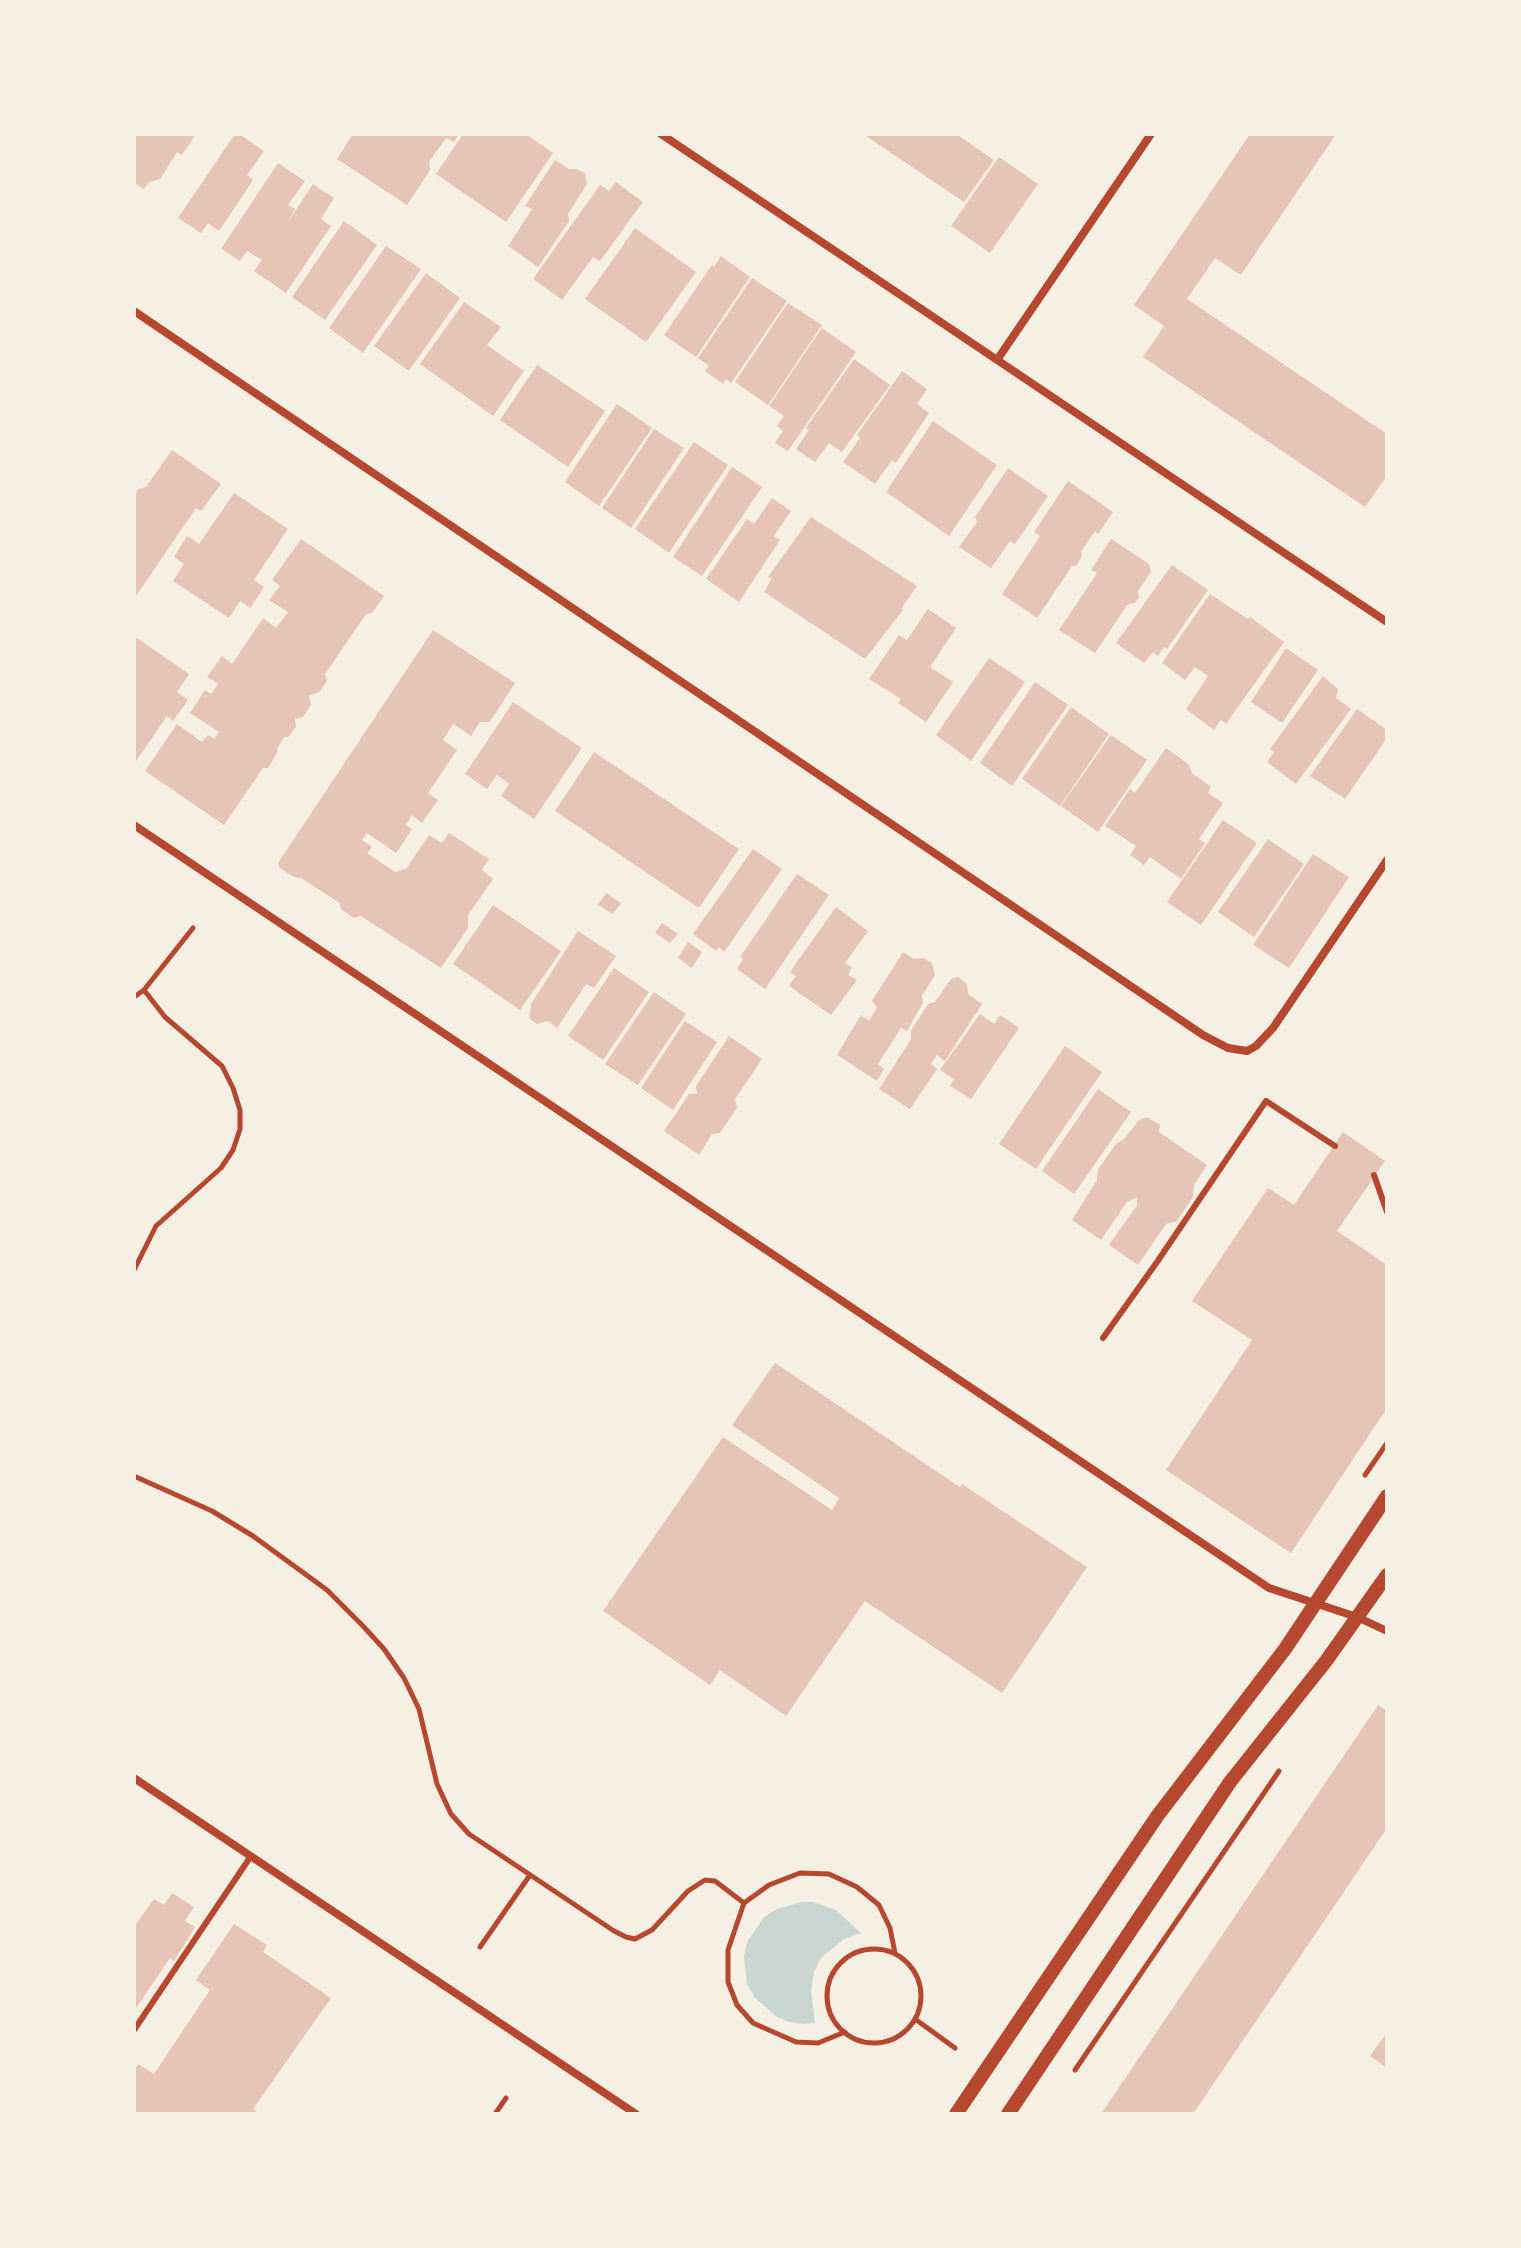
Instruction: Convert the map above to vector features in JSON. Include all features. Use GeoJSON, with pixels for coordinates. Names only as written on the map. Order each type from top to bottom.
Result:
{"type":"FeatureCollection","features":[{"type":"Feature","properties":{"kind":"street"},"geometry":{"type":"LineString","coordinates":[[661,134],[1387,622]]}},
{"type":"Feature","properties":{"kind":"street"},"geometry":{"type":"LineString","coordinates":[[997,360],[1151,134]]}},
{"type":"Feature","properties":{"kind":"street"},"geometry":{"type":"LineString","coordinates":[[134,311],[1203,1035],[1228,1048],[1247,1051],[1273,1028],[1387,860]]}},
{"type":"Feature","properties":{"kind":"street"},"geometry":{"type":"LineString","coordinates":[[134,825],[1269,1588],[1357,1617],[1387,1631]]}},
{"type":"Feature","properties":{"kind":"street"},"geometry":{"type":"LineString","coordinates":[[956,2114],[1158,1815],[1285,1649],[1387,1496]]}},
{"type":"Feature","properties":{"kind":"street"},"geometry":{"type":"LineString","coordinates":[[1008,2114],[1230,1782],[1326,1661],[1387,1575]]}},
{"type":"Feature","properties":{"kind":"street"},"geometry":{"type":"LineString","coordinates":[[134,1778],[636,2114]]}},
{"type":"Feature","properties":{"kind":"lane"},"geometry":{"type":"LineString","coordinates":[[1103,1338],[1266,1101],[1335,1146]]}},
{"type":"Feature","properties":{"kind":"lane"},"geometry":{"type":"LineString","coordinates":[[1374,1175],[1387,1212]]}},
{"type":"Feature","properties":{"kind":"lane"},"geometry":{"type":"LineString","coordinates":[[134,2030],[251,1856]]}},
{"type":"Feature","properties":{"kind":"path"},"geometry":{"type":"LineString","coordinates":[[134,997],[144,990],[193,928]]}},
{"type":"Feature","properties":{"kind":"path"},"geometry":{"type":"LineString","coordinates":[[134,1270],[156,1226],[221,1168],[233,1150],[240,1129],[240,1110],[222,1066],[165,1017],[144,990]]}},
{"type":"Feature","properties":{"kind":"path"},"geometry":{"type":"LineString","coordinates":[[134,1476],[212,1511],[253,1536],[327,1590],[363,1626],[404,1678],[419,1709],[437,1784],[451,1814],[469,1834],[614,1931],[635,1939],[652,1930],[688,1891],[705,1880],[721,1884],[744,1903]]}},
{"type":"Feature","properties":{"kind":"path"},"geometry":{"type":"LineString","coordinates":[[1072,2075],[1286,1760]]}},
{"type":"Feature","properties":{"kind":"path"},"geometry":{"type":"LineString","coordinates":[[845,2032],[818,2043],[796,2042],[753,2023],[737,2005],[728,1982],[728,1950],[744,1903],[769,1885],[800,1873],[829,1874],[857,1887],[879,1905],[890,1928],[895,1953]]}},
{"type":"Feature","properties":{"kind":"path"},"geometry":{"type":"LineString","coordinates":[[480,1947],[530,1875]]}},
{"type":"Feature","properties":{"kind":"path"},"geometry":{"type":"LineString","coordinates":[[880,1949],[895,1953],[908,1962],[917,1975],[921,2005],[915,2019],[893,2039],[879,2043],[864,2042],[845,2032],[830,2012],[827,1997],[830,1981],[849,1956],[864,1950],[880,1949]]}},
{"type":"Feature","properties":{"kind":"path"},"geometry":{"type":"LineString","coordinates":[[915,2019],[955,2048]]}},
{"type":"Feature","properties":{"kind":"path"},"geometry":{"type":"LineString","coordinates":[[495,2114],[506,2098]]}},
{"type":"Feature","properties":{"kind":"shaded area"},"geometry":{"type":"Polygon","coordinates":[[[813,1902],[836,1910],[861,1933],[844,1939],[821,1958],[814,1972],[811,1991],[815,2023],[804,2024],[777,2017],[755,1998],[747,1984],[744,1957],[747,1942],[764,1917],[777,1909],[813,1902]]]}},
{"type":"Feature","properties":{"kind":"building"},"geometry":{"type":"Polygon","coordinates":[[[134,134],[196,134],[182,155],[177,152],[160,179],[149,182],[144,189],[134,183],[134,134]]]}},
{"type":"Feature","properties":{"kind":"building"},"geometry":{"type":"Polygon","coordinates":[[[235,134],[264,151],[247,175],[253,180],[219,231],[208,223],[201,233],[178,218],[235,134]]]}},
{"type":"Feature","properties":{"kind":"building"},"geometry":{"type":"Polygon","coordinates":[[[353,134],[459,134],[454,142],[446,138],[429,162],[430,170],[407,205],[337,159],[353,134]]]}},
{"type":"Feature","properties":{"kind":"building"},"geometry":{"type":"Polygon","coordinates":[[[463,134],[526,134],[553,153],[506,222],[436,174],[463,134]]]}},
{"type":"Feature","properties":{"kind":"building"},"geometry":{"type":"Polygon","coordinates":[[[863,134],[956,134],[994,160],[964,202],[863,134]]]}},
{"type":"Feature","properties":{"kind":"building"},"geometry":{"type":"Polygon","coordinates":[[[1250,134],[1336,134],[1241,275],[1215,258],[1187,299],[1387,434],[1387,476],[1365,507],[1143,357],[1164,326],[1134,305],[1250,134]]]}},
{"type":"Feature","properties":{"kind":"building"},"geometry":{"type":"Polygon","coordinates":[[[999,157],[1038,184],[990,253],[951,226],[999,157]]]}},
{"type":"Feature","properties":{"kind":"building"},"geometry":{"type":"Polygon","coordinates":[[[555,160],[569,169],[585,173],[587,184],[568,214],[569,221],[538,267],[508,246],[532,209],[525,206],[555,160]]]}},
{"type":"Feature","properties":{"kind":"building"},"geometry":{"type":"Polygon","coordinates":[[[278,163],[305,181],[288,205],[295,209],[288,222],[313,184],[334,198],[321,219],[331,226],[286,293],[254,271],[262,260],[247,251],[240,261],[221,249],[278,163]]]}},
{"type":"Feature","properties":{"kind":"building"},"geometry":{"type":"Polygon","coordinates":[[[616,182],[643,202],[600,261],[593,257],[562,300],[533,279],[600,185],[609,191],[616,182]]]}},
{"type":"Feature","properties":{"kind":"building"},"geometry":{"type":"Polygon","coordinates":[[[344,221],[377,245],[325,320],[292,297],[344,221]]]}},
{"type":"Feature","properties":{"kind":"building"},"geometry":{"type":"Polygon","coordinates":[[[635,228],[696,272],[646,342],[585,299],[635,228]]]}},
{"type":"Feature","properties":{"kind":"building"},"geometry":{"type":"Polygon","coordinates":[[[386,246],[421,269],[363,353],[329,328],[386,246]]]}},
{"type":"Feature","properties":{"kind":"building"},"geometry":{"type":"Polygon","coordinates":[[[721,256],[750,277],[696,357],[664,335],[721,256]]]}},
{"type":"Feature","properties":{"kind":"building"},"geometry":{"type":"Polygon","coordinates":[[[426,273],[460,298],[409,371],[374,346],[426,273]]]}},
{"type":"Feature","properties":{"kind":"building"},"geometry":{"type":"Polygon","coordinates":[[[752,278],[787,301],[731,383],[726,379],[723,384],[705,371],[709,366],[698,358],[752,278]]]}},
{"type":"Feature","properties":{"kind":"building"},"geometry":{"type":"Polygon","coordinates":[[[464,302],[501,327],[487,345],[524,371],[493,416],[420,364],[464,302]]]}},
{"type":"Feature","properties":{"kind":"building"},"geometry":{"type":"Polygon","coordinates":[[[788,303],[822,325],[768,405],[735,382],[788,303]]]}},
{"type":"Feature","properties":{"kind":"building"},"geometry":{"type":"Polygon","coordinates":[[[822,328],[856,352],[788,451],[775,443],[783,431],[777,426],[784,416],[769,406],[822,328]]]}},
{"type":"Feature","properties":{"kind":"building"},"geometry":{"type":"Polygon","coordinates":[[[854,359],[890,385],[842,452],[829,443],[815,462],[796,449],[809,430],[806,428],[854,359]]]}},
{"type":"Feature","properties":{"kind":"building"},"geometry":{"type":"Polygon","coordinates":[[[537,365],[605,411],[568,467],[500,420],[537,365]]]}},
{"type":"Feature","properties":{"kind":"building"},"geometry":{"type":"Polygon","coordinates":[[[902,371],[927,389],[917,404],[929,413],[896,463],[892,460],[875,484],[843,462],[860,438],[857,435],[902,371]]]}},
{"type":"Feature","properties":{"kind":"building"},"geometry":{"type":"Polygon","coordinates":[[[617,404],[652,428],[599,506],[565,482],[617,404]]]}},
{"type":"Feature","properties":{"kind":"building"},"geometry":{"type":"Polygon","coordinates":[[[933,421],[997,465],[949,536],[886,492],[933,421]]]}},
{"type":"Feature","properties":{"kind":"building"},"geometry":{"type":"Polygon","coordinates":[[[654,429],[684,448],[631,528],[602,508],[654,429]]]}},
{"type":"Feature","properties":{"kind":"building"},"geometry":{"type":"Polygon","coordinates":[[[694,442],[728,465],[669,553],[635,529],[694,442]]]}},
{"type":"Feature","properties":{"kind":"building"},"geometry":{"type":"Polygon","coordinates":[[[172,450],[221,484],[201,511],[196,508],[134,599],[134,496],[138,489],[146,487],[172,450]]]}},
{"type":"Feature","properties":{"kind":"building"},"geometry":{"type":"Polygon","coordinates":[[[732,467],[762,487],[702,576],[673,557],[732,467]]]}},
{"type":"Feature","properties":{"kind":"building"},"geometry":{"type":"Polygon","coordinates":[[[1008,468],[1048,496],[1015,544],[1010,541],[991,568],[959,547],[1008,468]]]}},
{"type":"Feature","properties":{"kind":"building"},"geometry":{"type":"Polygon","coordinates":[[[1068,481],[1113,512],[1098,534],[1095,531],[1076,566],[1072,566],[1037,618],[1002,594],[1040,536],[1034,532],[1068,481]]]}},
{"type":"Feature","properties":{"kind":"building"},"geometry":{"type":"Polygon","coordinates":[[[234,493],[288,529],[254,580],[264,587],[250,608],[240,601],[229,618],[173,581],[184,564],[174,557],[187,536],[199,544],[234,493]]]}},
{"type":"Feature","properties":{"kind":"building"},"geometry":{"type":"Polygon","coordinates":[[[772,498],[791,511],[774,536],[780,540],[739,602],[706,579],[747,519],[754,524],[772,498]]]}},
{"type":"Feature","properties":{"kind":"building"},"geometry":{"type":"Polygon","coordinates":[[[811,517],[917,586],[903,610],[865,659],[764,592],[772,578],[768,577],[811,517]]]}},
{"type":"Feature","properties":{"kind":"building"},"geometry":{"type":"Polygon","coordinates":[[[301,539],[384,596],[372,613],[366,614],[325,674],[327,681],[319,692],[309,696],[311,705],[303,717],[295,719],[296,727],[288,737],[284,737],[268,768],[263,768],[224,825],[145,771],[177,724],[202,742],[208,735],[214,739],[219,732],[190,713],[205,690],[211,694],[218,684],[207,677],[222,656],[232,664],[263,618],[276,628],[288,612],[269,600],[280,586],[272,580],[301,539]]]}},
{"type":"Feature","properties":{"kind":"building"},"geometry":{"type":"Polygon","coordinates":[[[1111,539],[1149,564],[1151,572],[1138,591],[1139,598],[1127,605],[1095,653],[1059,630],[1097,573],[1091,570],[1111,539]]]}},
{"type":"Feature","properties":{"kind":"building"},"geometry":{"type":"Polygon","coordinates":[[[1172,565],[1208,590],[1167,649],[1164,647],[1158,656],[1153,652],[1144,663],[1116,643],[1172,565]]]}},
{"type":"Feature","properties":{"kind":"building"},"geometry":{"type":"Polygon","coordinates":[[[1210,594],[1248,619],[1250,617],[1284,642],[1226,724],[1221,720],[1214,730],[1186,709],[1208,676],[1195,667],[1185,680],[1162,663],[1210,594]]]}},
{"type":"Feature","properties":{"kind":"building"},"geometry":{"type":"Polygon","coordinates":[[[928,609],[956,628],[930,667],[953,682],[926,722],[898,703],[901,699],[869,679],[899,635],[907,640],[928,609]]]}},
{"type":"Feature","properties":{"kind":"building"},"geometry":{"type":"Polygon","coordinates":[[[433,630],[515,683],[490,722],[480,722],[471,736],[453,724],[443,740],[457,750],[428,793],[438,800],[422,823],[412,815],[406,825],[412,829],[396,853],[367,833],[362,840],[372,847],[367,853],[395,872],[406,869],[429,835],[442,843],[449,833],[489,859],[482,870],[493,879],[468,915],[468,928],[441,968],[361,916],[354,918],[341,909],[340,903],[280,868],[278,863],[433,630]]]}},
{"type":"Feature","properties":{"kind":"building"},"geometry":{"type":"Polygon","coordinates":[[[134,636],[189,674],[177,692],[188,700],[173,721],[167,716],[134,764],[134,636]]]}},
{"type":"Feature","properties":{"kind":"building"},"geometry":{"type":"Polygon","coordinates":[[[1286,648],[1318,670],[1282,723],[1251,702],[1286,648]]]}},
{"type":"Feature","properties":{"kind":"building"},"geometry":{"type":"Polygon","coordinates":[[[989,658],[1025,682],[971,761],[936,735],[989,658]]]}},
{"type":"Feature","properties":{"kind":"building"},"geometry":{"type":"Polygon","coordinates":[[[1323,676],[1338,689],[1336,698],[1351,709],[1296,784],[1267,762],[1274,752],[1270,749],[1323,676]]]}},
{"type":"Feature","properties":{"kind":"building"},"geometry":{"type":"Polygon","coordinates":[[[1035,682],[1068,705],[1012,786],[980,763],[1035,682]]]}},
{"type":"Feature","properties":{"kind":"building"},"geometry":{"type":"Polygon","coordinates":[[[513,702],[582,748],[534,819],[501,796],[509,784],[497,775],[487,789],[465,774],[513,702]]]}},
{"type":"Feature","properties":{"kind":"building"},"geometry":{"type":"Polygon","coordinates":[[[1071,707],[1109,734],[1060,806],[1022,779],[1071,707]]]}},
{"type":"Feature","properties":{"kind":"building"},"geometry":{"type":"Polygon","coordinates":[[[1357,709],[1387,730],[1387,738],[1345,799],[1310,776],[1357,709]]]}},
{"type":"Feature","properties":{"kind":"building"},"geometry":{"type":"Polygon","coordinates":[[[1111,735],[1147,760],[1098,832],[1061,806],[1111,735]]]}},
{"type":"Feature","properties":{"kind":"building"},"geometry":{"type":"Polygon","coordinates":[[[1166,748],[1188,764],[1192,773],[1211,787],[1208,793],[1223,803],[1199,839],[1205,843],[1181,879],[1150,857],[1144,865],[1130,855],[1136,846],[1105,826],[1130,789],[1135,793],[1166,748]]]}},
{"type":"Feature","properties":{"kind":"building"},"geometry":{"type":"Polygon","coordinates":[[[594,752],[739,849],[699,908],[555,811],[594,752]]]}},
{"type":"Feature","properties":{"kind":"building"},"geometry":{"type":"Polygon","coordinates":[[[1223,820],[1257,843],[1201,925],[1167,902],[1223,820]]]}},
{"type":"Feature","properties":{"kind":"building"},"geometry":{"type":"Polygon","coordinates":[[[1268,839],[1304,864],[1254,937],[1218,912],[1268,839]]]}},
{"type":"Feature","properties":{"kind":"building"},"geometry":{"type":"Polygon","coordinates":[[[753,849],[782,869],[724,952],[719,947],[716,951],[693,934],[753,849]]]}},
{"type":"Feature","properties":{"kind":"building"},"geometry":{"type":"Polygon","coordinates":[[[1313,854],[1349,877],[1289,968],[1253,945],[1313,854]]]}},
{"type":"Feature","properties":{"kind":"building"},"geometry":{"type":"Polygon","coordinates":[[[797,874],[829,895],[765,989],[737,969],[743,959],[740,957],[797,874]]]}},
{"type":"Feature","properties":{"kind":"building"},"geometry":{"type":"Polygon","coordinates":[[[606,893],[621,903],[613,914],[598,905],[606,893]]]}},
{"type":"Feature","properties":{"kind":"building"},"geometry":{"type":"Polygon","coordinates":[[[493,905],[561,951],[520,1010],[453,964],[493,905]]]}},
{"type":"Feature","properties":{"kind":"building"},"geometry":{"type":"Polygon","coordinates":[[[836,907],[868,931],[845,963],[852,967],[848,975],[857,980],[831,1015],[789,986],[796,976],[790,972],[836,907]]]}},
{"type":"Feature","properties":{"kind":"building"},"geometry":{"type":"Polygon","coordinates":[[[662,923],[678,934],[670,943],[655,933],[662,923]]]}},
{"type":"Feature","properties":{"kind":"building"},"geometry":{"type":"Polygon","coordinates":[[[578,931],[616,956],[594,988],[586,984],[557,1028],[548,1021],[537,1024],[529,1018],[531,1004],[578,931]]]}},
{"type":"Feature","properties":{"kind":"building"},"geometry":{"type":"Polygon","coordinates":[[[688,942],[702,952],[692,968],[678,958],[688,942]]]}},
{"type":"Feature","properties":{"kind":"building"},"geometry":{"type":"Polygon","coordinates":[[[903,952],[914,959],[923,958],[932,963],[935,975],[922,995],[923,1003],[907,1031],[901,1028],[878,1064],[884,1069],[877,1081],[837,1055],[861,1015],[869,1021],[877,1007],[872,1001],[903,952]]]}},
{"type":"Feature","properties":{"kind":"building"},"geometry":{"type":"Polygon","coordinates":[[[614,968],[649,992],[603,1060],[568,1036],[614,968]]]}},
{"type":"Feature","properties":{"kind":"building"},"geometry":{"type":"Polygon","coordinates":[[[958,977],[967,984],[968,994],[982,1004],[945,1061],[937,1055],[931,1064],[937,1069],[910,1109],[879,1089],[911,1039],[911,1030],[928,1004],[935,1002],[951,979],[958,977]]]}},
{"type":"Feature","properties":{"kind":"building"},"geometry":{"type":"Polygon","coordinates":[[[654,992],[686,1014],[638,1085],[605,1064],[654,992]]]}},
{"type":"Feature","properties":{"kind":"building"},"geometry":{"type":"Polygon","coordinates":[[[980,1014],[994,1024],[1000,1015],[1019,1028],[971,1099],[950,1086],[954,1079],[940,1070],[980,1014]]]}},
{"type":"Feature","properties":{"kind":"building"},"geometry":{"type":"Polygon","coordinates":[[[685,1021],[717,1042],[673,1110],[641,1088],[685,1021]]]}},
{"type":"Feature","properties":{"kind":"building"},"geometry":{"type":"Polygon","coordinates":[[[729,1036],[762,1059],[735,1099],[737,1108],[720,1133],[712,1134],[699,1155],[664,1131],[689,1094],[697,1094],[696,1086],[729,1036]]]}},
{"type":"Feature","properties":{"kind":"building"},"geometry":{"type":"Polygon","coordinates":[[[1065,1046],[1102,1072],[1036,1169],[999,1144],[1065,1046]]]}},
{"type":"Feature","properties":{"kind":"building"},"geometry":{"type":"Polygon","coordinates":[[[1098,1089],[1131,1112],[1074,1194],[1042,1171],[1098,1089]]]}},
{"type":"Feature","properties":{"kind":"building"},"geometry":{"type":"Polygon","coordinates":[[[1147,1117],[1160,1125],[1159,1132],[1207,1165],[1194,1185],[1193,1197],[1177,1221],[1166,1224],[1138,1265],[1109,1245],[1137,1205],[1137,1197],[1127,1202],[1101,1240],[1072,1220],[1097,1180],[1098,1169],[1116,1144],[1139,1120],[1147,1117]]]}},
{"type":"Feature","properties":{"kind":"building"},"geometry":{"type":"Polygon","coordinates":[[[1343,1132],[1385,1161],[1337,1231],[1387,1265],[1387,1408],[1291,1553],[1166,1470],[1252,1340],[1192,1301],[1268,1188],[1294,1205],[1343,1132]]]}},
{"type":"Feature","properties":{"kind":"building"},"geometry":{"type":"Polygon","coordinates":[[[775,1363],[960,1487],[962,1484],[1087,1567],[1002,1693],[865,1601],[786,1716],[720,1670],[710,1685],[603,1611],[723,1437],[832,1510],[839,1498],[732,1425],[775,1363]]]}},
{"type":"Feature","properties":{"kind":"building"},"geometry":{"type":"Polygon","coordinates":[[[1378,1705],[1387,1711],[1387,1828],[1335,1905],[1193,2114],[1101,2114],[1378,1705]]]}},
{"type":"Feature","properties":{"kind":"building"},"geometry":{"type":"Polygon","coordinates":[[[172,1893],[194,1907],[185,1921],[195,1927],[174,1961],[170,1958],[134,2011],[134,1927],[154,1899],[164,1905],[172,1893]]]}},
{"type":"Feature","properties":{"kind":"building"},"geometry":{"type":"Polygon","coordinates":[[[234,1924],[267,1945],[263,1952],[331,1998],[253,2109],[260,2114],[134,2114],[134,2070],[138,2064],[154,2074],[210,1990],[196,1980],[234,1924]]]}},
{"type":"Feature","properties":{"kind":"building"},"geometry":{"type":"Polygon","coordinates":[[[1387,2032],[1387,2068],[1370,2056],[1387,2032]]]}}]}
